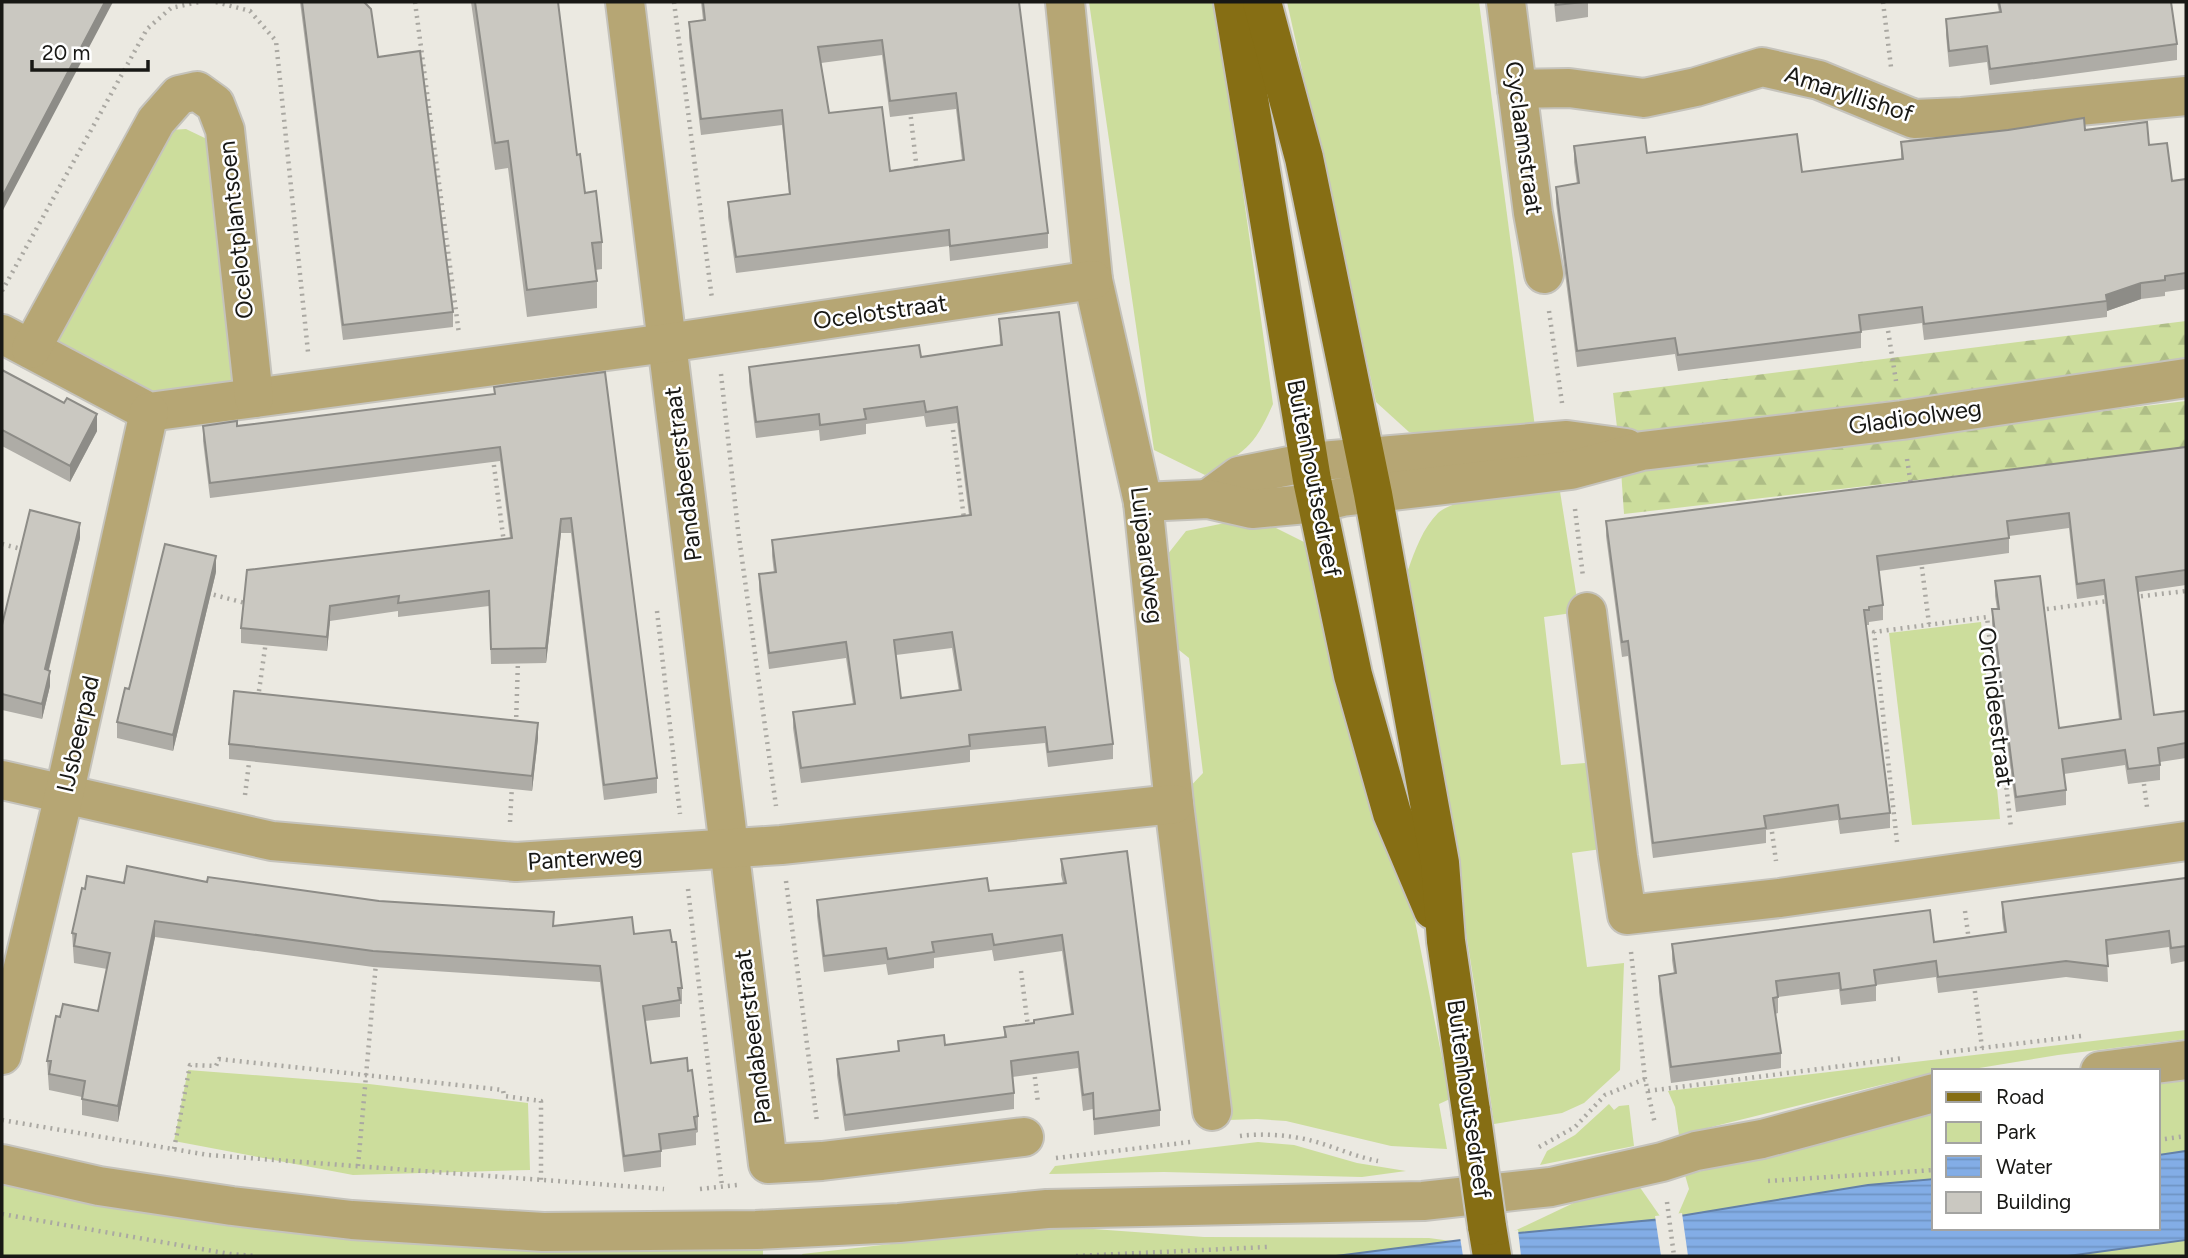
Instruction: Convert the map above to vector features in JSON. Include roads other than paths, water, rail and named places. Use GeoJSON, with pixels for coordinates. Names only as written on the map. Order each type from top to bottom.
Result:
{"type":"FeatureCollection","features":[{"type":"Feature","properties":{"kind":"main road","name":"Buitenhoutsedreef"},"geometry":{"type":"LineString","coordinates":[[1233,2],[1309,462],[1353,675],[1392,813],[1446,941]]}},
{"type":"Feature","properties":{"kind":"main road","name":"Buitenhoutsedreef"},"geometry":{"type":"LineString","coordinates":[[1262,2],[1304,158],[1373,494],[1440,863],[1446,941],[1492,1256]]}},
{"type":"Feature","properties":{"kind":"street","name":"Pandabeerstraat"},"geometry":{"type":"LineString","coordinates":[[625,2],[768,1164],[822,1161],[1024,1137]]}},
{"type":"Feature","properties":{"kind":"street","name":"Luipaardweg"},"geometry":{"type":"LineString","coordinates":[[1065,2],[1093,280],[1143,502],[1174,804],[1216,1130]]}},
{"type":"Feature","properties":{"kind":"street","name":"Cyclaamstraat"},"geometry":{"type":"LineString","coordinates":[[1506,2],[1533,212],[1544,274]]}},
{"type":"Feature","properties":{"kind":"street","name":"Amaryllishof"},"geometry":{"type":"LineString","coordinates":[[1517,89],[1569,88],[1644,98],[1762,67],[1819,80],[1914,119],[2186,96]]}},
{"type":"Feature","properties":{"kind":"street","name":"Ocelotplantsoen"},"geometry":{"type":"LineString","coordinates":[[149,412],[16,342],[156,121],[179,95],[197,91],[215,104],[225,130],[254,398]]}},
{"type":"Feature","properties":{"kind":"street","name":"Ocelotstraat"},"geometry":{"type":"LineString","coordinates":[[667,343],[1093,280]]}},
{"type":"Feature","properties":{"kind":"street"},"geometry":{"type":"LineString","coordinates":[[149,412],[667,343]]}},
{"type":"Feature","properties":{"kind":"street","name":"Gladioolweg"},"geometry":{"type":"LineString","coordinates":[[1143,502],[1209,499],[1252,509],[1317,503],[1570,470],[1642,451],[1902,420],[2186,378]]}},
{"type":"Feature","properties":{"kind":"street","name":"IJsbeerpad"},"geometry":{"type":"LineString","coordinates":[[2,1055],[64,795],[149,412]]}},
{"type":"Feature","properties":{"kind":"street","name":"Gladioolweg"},"geometry":{"type":"LineString","coordinates":[[1209,499],[1239,476],[1309,462],[1567,440],[1642,451]]}},
{"type":"Feature","properties":{"kind":"street"},"geometry":{"type":"LineString","coordinates":[[1587,612],[1618,857],[1628,915],[1780,898],[2169,843]]}},
{"type":"Feature","properties":{"kind":"street","name":"Panterweg"},"geometry":{"type":"LineString","coordinates":[[2,780],[272,841],[507,861],[781,845],[1174,804]]}},
{"type":"Feature","properties":{"kind":"street"},"geometry":{"type":"LineString","coordinates":[[2116,1069],[2186,1060]]}},
{"type":"Feature","properties":{"kind":"street"},"geometry":{"type":"LineString","coordinates":[[2,1164],[99,1186],[232,1206],[352,1220],[543,1232],[756,1230],[899,1223],[1047,1209],[1423,1201],[1551,1187],[1762,1139],[1932,1094]]}},
{"type":"Feature","properties":{"kind":"water"},"geometry":{"type":"Polygon","coordinates":[[[2186,1151],[2186,1240],[2068,1256],[1336,1256],[1508,1234],[1662,1219],[1868,1185],[1932,1179],[1932,1230],[2160,1230],[2160,1155],[2186,1151]]]}}]}
